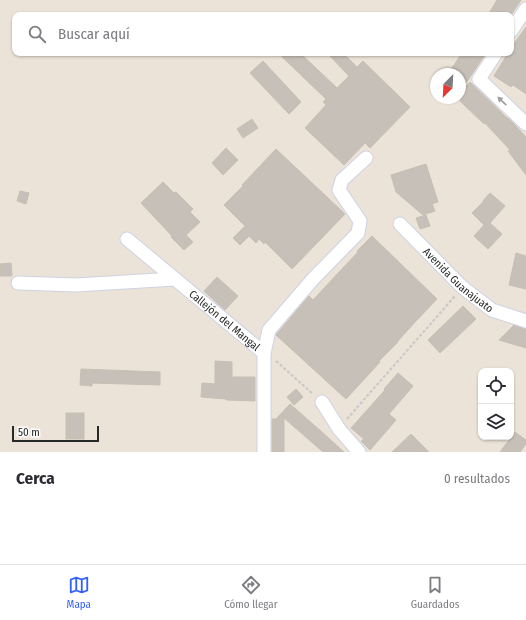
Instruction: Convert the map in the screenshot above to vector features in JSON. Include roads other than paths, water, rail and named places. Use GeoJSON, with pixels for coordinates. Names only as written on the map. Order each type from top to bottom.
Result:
{"type":"FeatureCollection","features":[{"type":"Feature","properties":{"kind":"street"},"geometry":{"type":"LineString","coordinates":[[514,27],[526,9]]}},
{"type":"Feature","properties":{"kind":"street"},"geometry":{"type":"LineString","coordinates":[[494,56],[478,79],[525,121]]}},
{"type":"Feature","properties":{"kind":"street"},"geometry":{"type":"LineString","coordinates":[[264,353],[269,330],[313,279],[358,233],[360,221],[339,190],[342,180],[366,158]]}},
{"type":"Feature","properties":{"kind":"street","name":"Avenida Guanajuato"},"geometry":{"type":"LineString","coordinates":[[400,224],[462,287],[492,310],[526,321]]}},
{"type":"Feature","properties":{"kind":"street","name":"Callejón del Mangal"},"geometry":{"type":"LineString","coordinates":[[127,239],[264,353],[264,452]]}},
{"type":"Feature","properties":{"kind":"street"},"geometry":{"type":"LineString","coordinates":[[18,283],[76,285],[175,279]]}},
{"type":"Feature","properties":{"kind":"street"},"geometry":{"type":"LineString","coordinates":[[322,402],[339,429],[359,452]]}}]}
